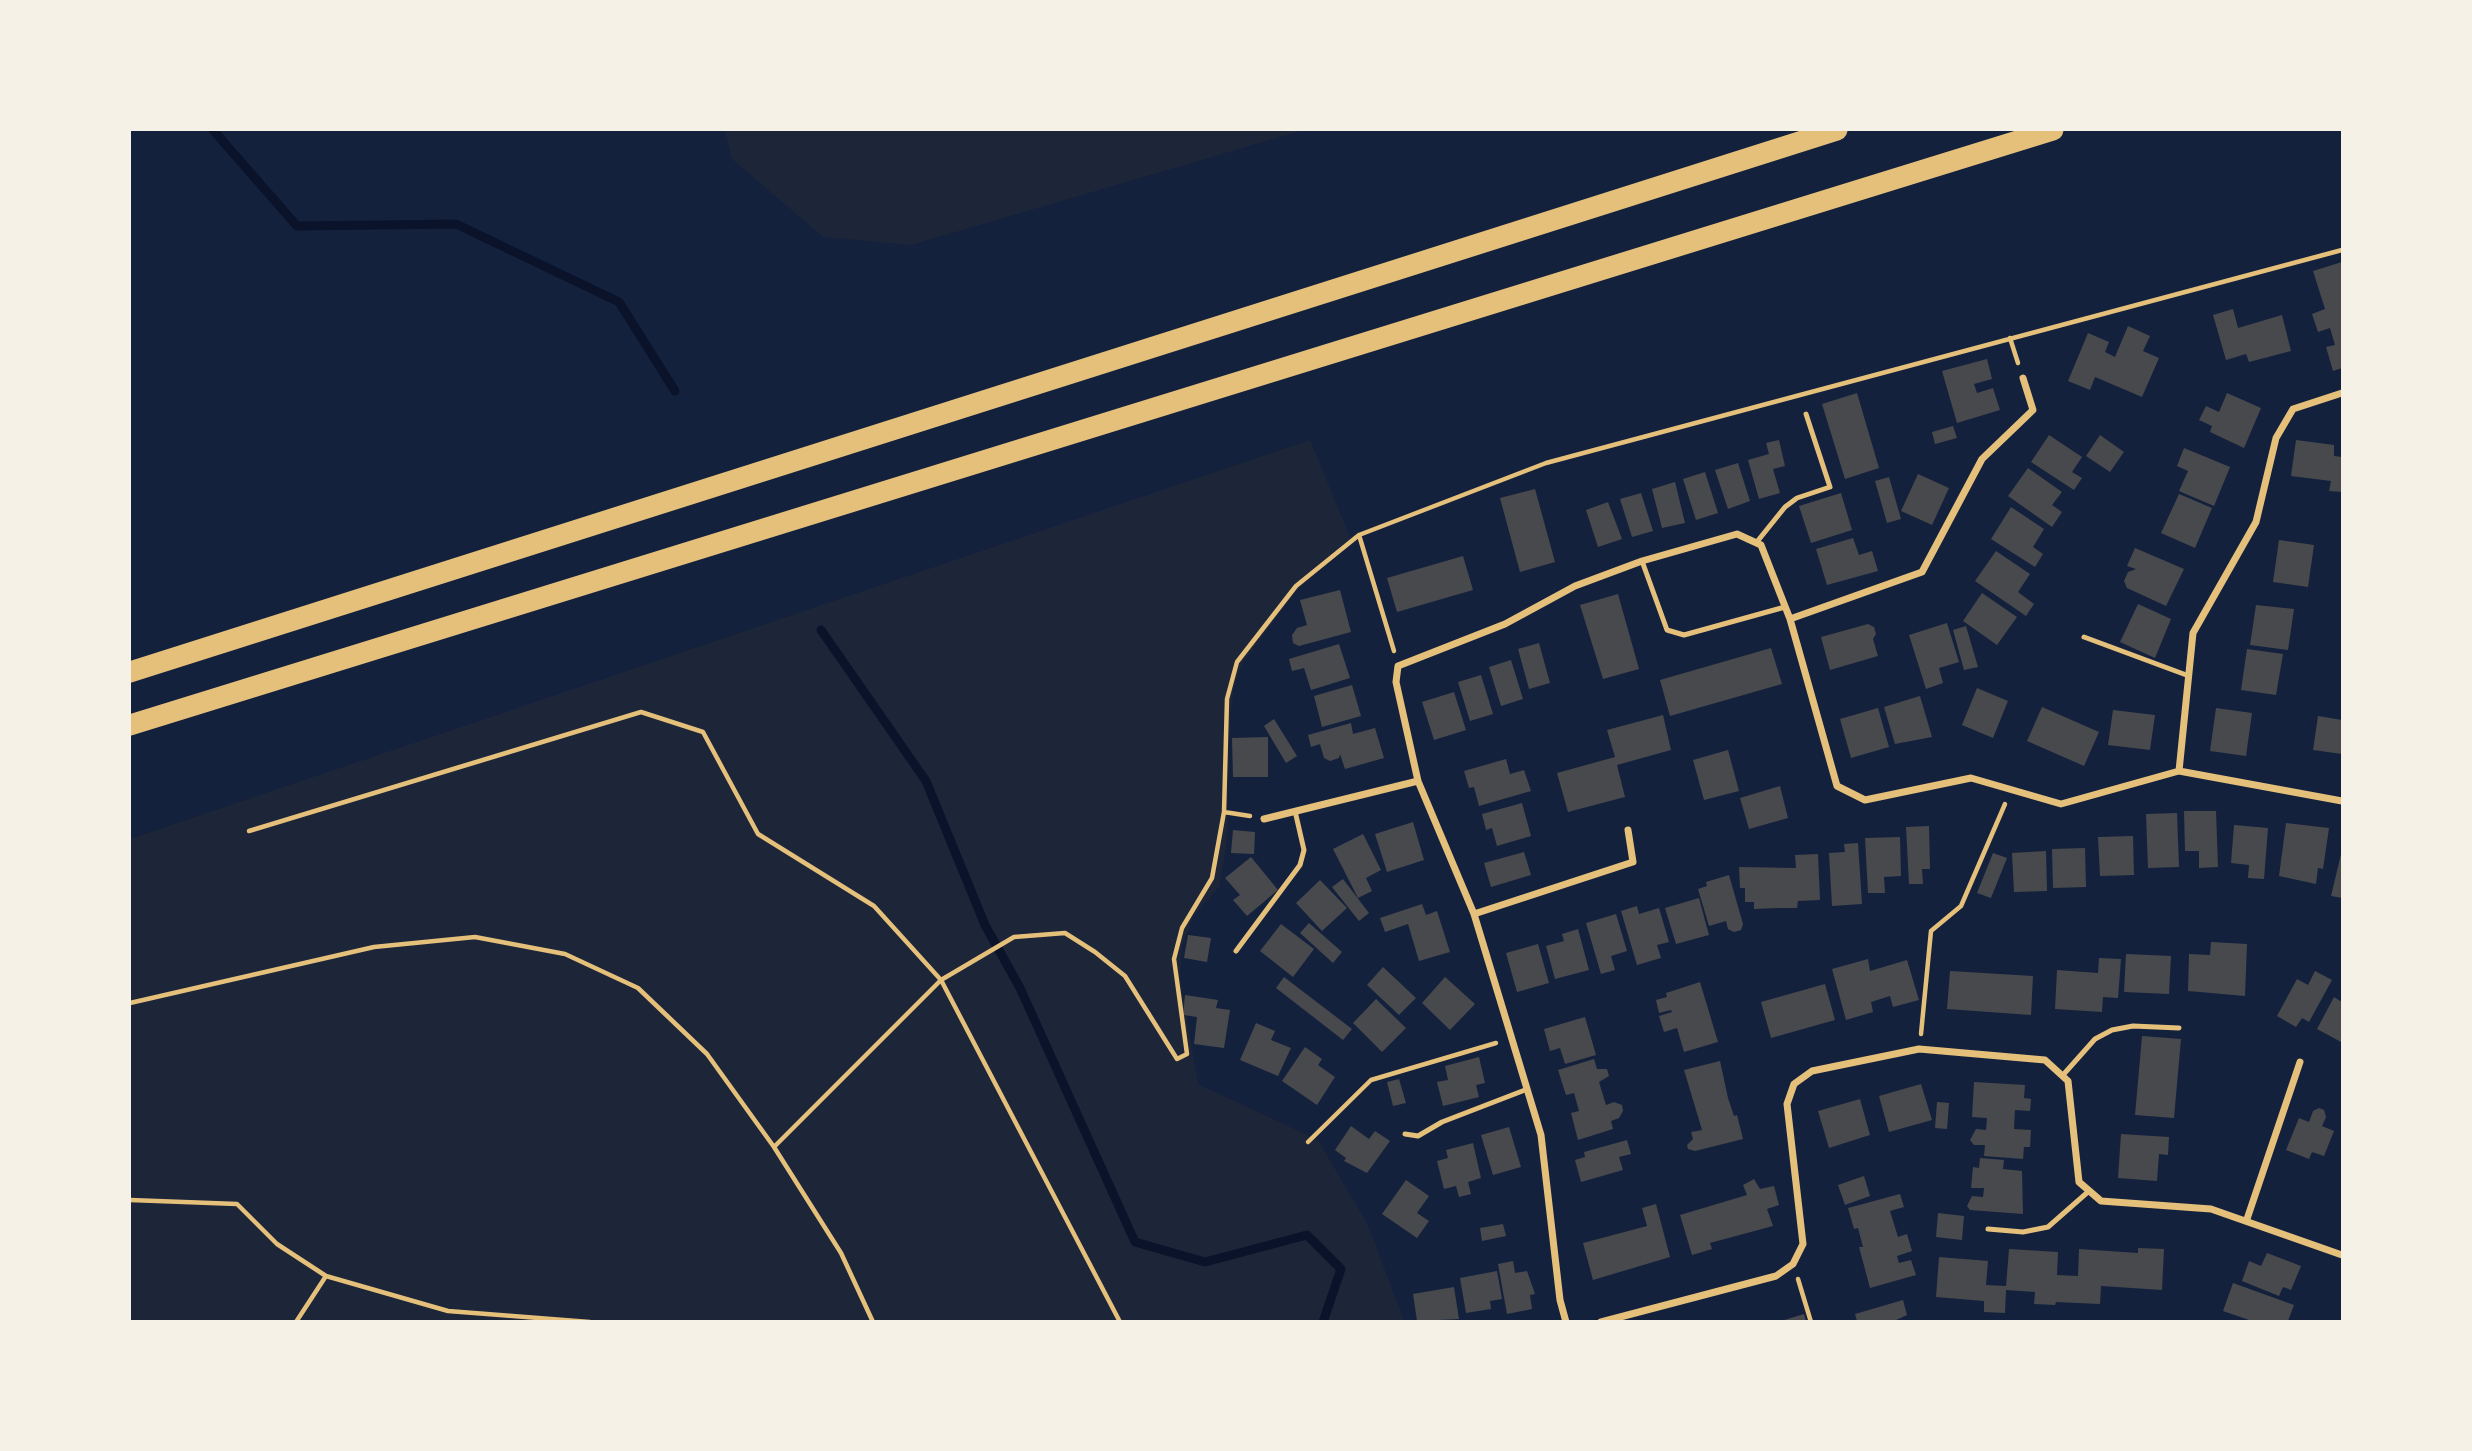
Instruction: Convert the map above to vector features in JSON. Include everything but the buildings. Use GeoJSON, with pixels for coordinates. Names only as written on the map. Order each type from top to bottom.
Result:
{"type":"FeatureCollection","features":[{"type":"Feature","properties":{"kind":"highway"},"geometry":{"type":"LineString","coordinates":[[130,672],[1837,130]]}},
{"type":"Feature","properties":{"kind":"highway"},"geometry":{"type":"LineString","coordinates":[[130,725],[2053,130]]}},
{"type":"Feature","properties":{"kind":"street"},"geometry":{"type":"LineString","coordinates":[[1790,619],[1922,572],[1982,459],[2033,410],[2023,378]]}},
{"type":"Feature","properties":{"kind":"street"},"geometry":{"type":"LineString","coordinates":[[2179,771],[2193,633],[2256,522],[2276,438],[2293,409],[2343,393]]}},
{"type":"Feature","properties":{"kind":"street"},"geometry":{"type":"LineString","coordinates":[[1566,1321],[1560,1300],[1541,1135],[1525,1090],[1474,914],[1418,781],[1396,682],[1398,666],[1506,624],[1575,586],[1642,561],[1737,534],[1761,545],[1790,619],[1837,786],[1865,800],[1970,778],[2061,804],[2179,771],[2343,801]]}},
{"type":"Feature","properties":{"kind":"street"},"geometry":{"type":"LineString","coordinates":[[1264,819],[1418,781]]}},
{"type":"Feature","properties":{"kind":"street"},"geometry":{"type":"LineString","coordinates":[[1474,914],[1633,862],[1629,830]]}},
{"type":"Feature","properties":{"kind":"street"},"geometry":{"type":"LineString","coordinates":[[1601,1321],[1776,1276],[1793,1264],[1803,1244],[1787,1104],[1794,1084],[1812,1071],[1919,1049],[2045,1060],[2063,1075],[2068,1081],[2079,1182],[2101,1201],[2211,1209],[2247,1219],[2343,1255]]}},
{"type":"Feature","properties":{"kind":"street"},"geometry":{"type":"LineString","coordinates":[[2247,1219],[2300,1062]]}},
{"type":"Feature","properties":{"kind":"lane"},"geometry":{"type":"LineString","coordinates":[[1756,542],[1785,507],[1797,498],[1830,487],[1806,414]]}},
{"type":"Feature","properties":{"kind":"lane"},"geometry":{"type":"LineString","coordinates":[[1642,561],[1667,630],[1684,635],[1785,607]]}},
{"type":"Feature","properties":{"kind":"lane"},"geometry":{"type":"LineString","coordinates":[[2084,637],[2189,676]]}},
{"type":"Feature","properties":{"kind":"lane"},"geometry":{"type":"LineString","coordinates":[[1236,951],[1300,865],[1304,850],[1295,811]]}},
{"type":"Feature","properties":{"kind":"lane"},"geometry":{"type":"LineString","coordinates":[[2063,1075],[2095,1039],[2112,1030],[2133,1026],[2179,1028]]}},
{"type":"Feature","properties":{"kind":"lane"},"geometry":{"type":"LineString","coordinates":[[1405,1134],[1418,1136],[1442,1122],[1525,1090]]}},
{"type":"Feature","properties":{"kind":"lane"},"geometry":{"type":"LineString","coordinates":[[1988,1229],[2023,1231],[2048,1227],[2089,1191]]}},
{"type":"Feature","properties":{"kind":"path"},"geometry":{"type":"LineString","coordinates":[[2010,338],[2023,378]]}},
{"type":"Feature","properties":{"kind":"path"},"geometry":{"type":"LineString","coordinates":[[1359,534],[1398,666]]}},
{"type":"Feature","properties":{"kind":"path"},"geometry":{"type":"LineString","coordinates":[[248,831],[641,712],[704,732],[758,834],[874,906],[941,980],[1120,1321]]}},
{"type":"Feature","properties":{"kind":"path"},"geometry":{"type":"LineString","coordinates":[[1919,1049],[1931,931],[1961,906],[2011,789]]}},
{"type":"Feature","properties":{"kind":"path"},"geometry":{"type":"LineString","coordinates":[[1224,812],[1264,819]]}},
{"type":"Feature","properties":{"kind":"path"},"geometry":{"type":"LineString","coordinates":[[130,1003],[374,947],[475,937],[565,954],[638,988],[707,1054],[774,1147],[841,1253],[873,1321]]}},
{"type":"Feature","properties":{"kind":"path"},"geometry":{"type":"LineString","coordinates":[[774,1147],[941,980],[1014,937]]}},
{"type":"Feature","properties":{"kind":"path"},"geometry":{"type":"LineString","coordinates":[[1308,1142],[1371,1080],[1510,1039]]}},
{"type":"Feature","properties":{"kind":"path"},"geometry":{"type":"LineString","coordinates":[[130,1200],[237,1205],[277,1244],[326,1276],[447,1311],[590,1321]]}},
{"type":"Feature","properties":{"kind":"path"},"geometry":{"type":"LineString","coordinates":[[1793,1264],[1811,1321]]}},
{"type":"Feature","properties":{"kind":"path"},"geometry":{"type":"LineString","coordinates":[[296,1321],[326,1276]]}},
{"type":"Feature","properties":{"kind":"shaded area"},"geometry":{"type":"Polygon","coordinates":[[[725,130],[1304,130],[911,245],[823,237],[732,159],[725,130]]]}},
{"type":"Feature","properties":{"kind":"shaded area"},"geometry":{"type":"Polygon","coordinates":[[[1310,440],[1352,542],[1296,591],[1242,664],[1234,687],[1230,721],[1227,842],[1219,887],[1193,917],[1182,947],[1180,978],[1198,1084],[1318,1140],[1368,1225],[1404,1321],[130,1321],[130,839],[1310,440]]]}},
{"type":"Feature","properties":{"kind":"waterway"},"geometry":{"type":"LineString","coordinates":[[213,130],[297,226],[456,224],[619,302],[675,391]]}},
{"type":"Feature","properties":{"kind":"waterway"},"geometry":{"type":"LineString","coordinates":[[821,630],[926,781],[985,925],[1020,988],[1135,1242],[1205,1262],[1307,1235],[1341,1269],[1323,1322]]}}]}
